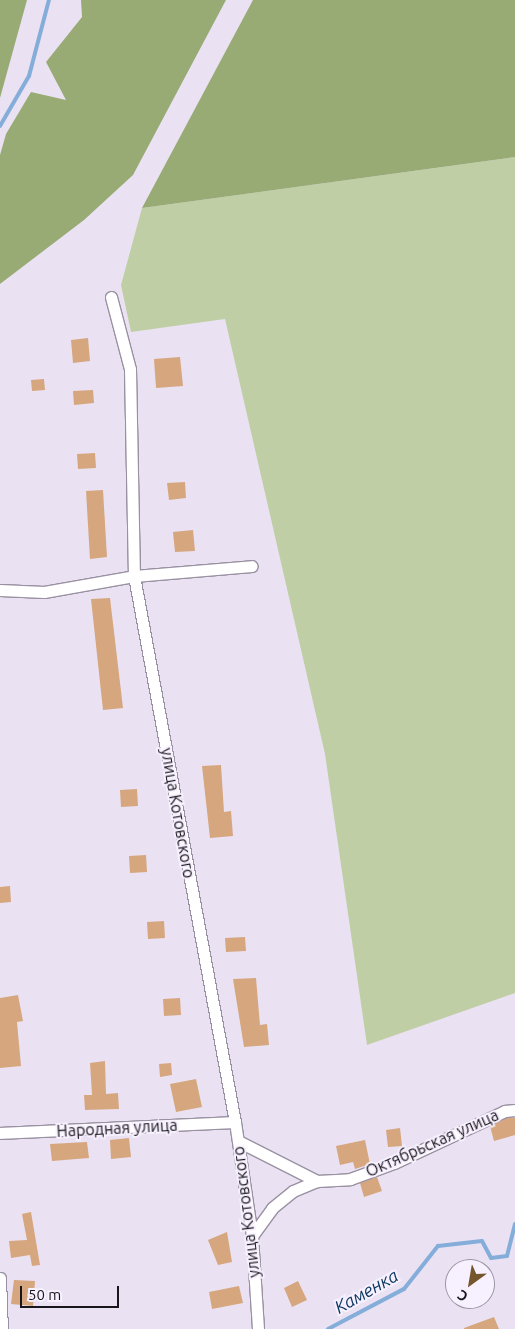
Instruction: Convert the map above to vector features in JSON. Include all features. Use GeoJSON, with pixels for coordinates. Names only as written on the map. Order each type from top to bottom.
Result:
{"type":"FeatureCollection","features":[{"type":"Feature","properties":{"kind":"street","name":"улица Котовского"},"geometry":{"type":"LineString","coordinates":[[111,297],[130,369],[134,576],[235,1122],[252,1236],[258,1329]]}},
{"type":"Feature","properties":{"kind":"street"},"geometry":{"type":"LineString","coordinates":[[0,590],[44,592],[134,576],[252,566]]}},
{"type":"Feature","properties":{"kind":"street","name":"Октябрьская улица"},"geometry":{"type":"LineString","coordinates":[[252,1236],[272,1208],[317,1181],[350,1178],[394,1164],[505,1111],[515,1110]]}},
{"type":"Feature","properties":{"kind":"street","name":"Народная улица"},"geometry":{"type":"LineString","coordinates":[[0,1133],[235,1122]]}},
{"type":"Feature","properties":{"kind":"street"},"geometry":{"type":"LineString","coordinates":[[238,1141],[317,1181]]}},
{"type":"Feature","properties":{"kind":"street"},"geometry":{"type":"LineString","coordinates":[[0,1278],[2,1329]]}},
{"type":"Feature","properties":{"kind":"green space"},"geometry":{"type":"Polygon","coordinates":[[[0,0],[27,0],[0,98],[0,0]]]}},
{"type":"Feature","properties":{"kind":"green space"},"geometry":{"type":"Polygon","coordinates":[[[81,0],[226,0],[133,175],[84,220],[0,284],[0,155],[6,134],[31,92],[66,100],[46,62],[82,17],[81,0]]]}},
{"type":"Feature","properties":{"kind":"green space"},"geometry":{"type":"Polygon","coordinates":[[[253,0],[515,0],[515,157],[142,208],[253,0]]]}},
{"type":"Feature","properties":{"kind":"green space"},"geometry":{"type":"Polygon","coordinates":[[[515,157],[515,993],[367,1045],[325,754],[225,319],[131,332],[121,285],[142,208],[515,157]]]}},
{"type":"Feature","properties":{"kind":"building"},"geometry":{"type":"Polygon","coordinates":[[[88,338],[90,361],[73,363],[71,340],[88,338]]]}},
{"type":"Feature","properties":{"kind":"building"},"geometry":{"type":"Polygon","coordinates":[[[180,357],[183,386],[156,388],[154,359],[180,357]]]}},
{"type":"Feature","properties":{"kind":"building"},"geometry":{"type":"Polygon","coordinates":[[[44,379],[45,390],[32,391],[31,380],[44,379]]]}},
{"type":"Feature","properties":{"kind":"building"},"geometry":{"type":"Polygon","coordinates":[[[93,390],[94,403],[74,405],[73,391],[93,390]]]}},
{"type":"Feature","properties":{"kind":"building"},"geometry":{"type":"Polygon","coordinates":[[[95,453],[96,468],[78,469],[77,454],[95,453]]]}},
{"type":"Feature","properties":{"kind":"building"},"geometry":{"type":"Polygon","coordinates":[[[185,482],[186,498],[169,500],[167,483],[185,482]]]}},
{"type":"Feature","properties":{"kind":"building"},"geometry":{"type":"Polygon","coordinates":[[[103,490],[107,557],[90,559],[86,491],[103,490]]]}},
{"type":"Feature","properties":{"kind":"building"},"geometry":{"type":"Polygon","coordinates":[[[193,530],[195,551],[175,552],[173,532],[193,530]]]}},
{"type":"Feature","properties":{"kind":"building"},"geometry":{"type":"Polygon","coordinates":[[[110,598],[123,708],[103,710],[91,599],[110,598]]]}},
{"type":"Feature","properties":{"kind":"building"},"geometry":{"type":"Polygon","coordinates":[[[221,765],[224,812],[231,811],[233,836],[210,838],[202,766],[221,765]]]}},
{"type":"Feature","properties":{"kind":"building"},"geometry":{"type":"Polygon","coordinates":[[[137,789],[138,806],[121,807],[120,790],[137,789]]]}},
{"type":"Feature","properties":{"kind":"building"},"geometry":{"type":"Polygon","coordinates":[[[146,855],[147,872],[130,873],[129,856],[146,855]]]}},
{"type":"Feature","properties":{"kind":"building"},"geometry":{"type":"Polygon","coordinates":[[[10,886],[11,902],[0,903],[0,887],[10,886]]]}},
{"type":"Feature","properties":{"kind":"building"},"geometry":{"type":"Polygon","coordinates":[[[164,921],[165,938],[148,939],[147,922],[164,921]]]}},
{"type":"Feature","properties":{"kind":"building"},"geometry":{"type":"Polygon","coordinates":[[[245,937],[246,951],[226,952],[225,938],[245,937]]]}},
{"type":"Feature","properties":{"kind":"building"},"geometry":{"type":"Polygon","coordinates":[[[256,978],[260,1025],[267,1024],[269,1045],[244,1047],[233,979],[256,978]]]}},
{"type":"Feature","properties":{"kind":"building"},"geometry":{"type":"Polygon","coordinates":[[[18,995],[23,1021],[17,1022],[21,1066],[0,1068],[0,998],[18,995]]]}},
{"type":"Feature","properties":{"kind":"building"},"geometry":{"type":"Polygon","coordinates":[[[180,998],[181,1015],[164,1016],[163,999],[180,998]]]}},
{"type":"Feature","properties":{"kind":"building"},"geometry":{"type":"Polygon","coordinates":[[[105,1061],[106,1094],[118,1093],[119,1109],[85,1110],[84,1095],[92,1095],[90,1063],[105,1061]]]}},
{"type":"Feature","properties":{"kind":"building"},"geometry":{"type":"Polygon","coordinates":[[[171,1063],[172,1075],[160,1077],[159,1064],[171,1063]]]}},
{"type":"Feature","properties":{"kind":"building"},"geometry":{"type":"Polygon","coordinates":[[[196,1079],[202,1107],[176,1112],[170,1084],[196,1079]]]}},
{"type":"Feature","properties":{"kind":"building"},"geometry":{"type":"Polygon","coordinates":[[[507,1118],[515,1118],[515,1135],[494,1141],[490,1126],[507,1118]]]}},
{"type":"Feature","properties":{"kind":"building"},"geometry":{"type":"Polygon","coordinates":[[[400,1128],[402,1146],[388,1147],[386,1130],[400,1128]]]}},
{"type":"Feature","properties":{"kind":"building"},"geometry":{"type":"Polygon","coordinates":[[[129,1138],[131,1157],[111,1159],[110,1140],[129,1138]]]}},
{"type":"Feature","properties":{"kind":"building"},"geometry":{"type":"Polygon","coordinates":[[[365,1140],[370,1164],[355,1169],[353,1162],[340,1165],[336,1146],[365,1140]]]}},
{"type":"Feature","properties":{"kind":"building"},"geometry":{"type":"Polygon","coordinates":[[[87,1142],[89,1158],[52,1161],[50,1144],[87,1142]]]}},
{"type":"Feature","properties":{"kind":"building"},"geometry":{"type":"Polygon","coordinates":[[[377,1177],[382,1191],[364,1197],[360,1183],[377,1177]]]}},
{"type":"Feature","properties":{"kind":"building"},"geometry":{"type":"Polygon","coordinates":[[[31,1212],[40,1265],[32,1266],[30,1255],[11,1258],[9,1241],[27,1240],[22,1214],[31,1212]]]}},
{"type":"Feature","properties":{"kind":"building"},"geometry":{"type":"Polygon","coordinates":[[[227,1232],[232,1262],[218,1265],[208,1240],[227,1232]]]}},
{"type":"Feature","properties":{"kind":"building"},"geometry":{"type":"Polygon","coordinates":[[[14,1280],[35,1281],[33,1306],[11,1304],[14,1280]]]}},
{"type":"Feature","properties":{"kind":"building"},"geometry":{"type":"Polygon","coordinates":[[[298,1281],[307,1300],[292,1307],[284,1288],[298,1281]]]}},
{"type":"Feature","properties":{"kind":"building"},"geometry":{"type":"Polygon","coordinates":[[[239,1286],[243,1303],[212,1309],[209,1292],[239,1286]]]}},
{"type":"Feature","properties":{"kind":"building"},"geometry":{"type":"Polygon","coordinates":[[[494,1317],[499,1329],[464,1329],[464,1328],[494,1317]]]}},
{"type":"Feature","properties":{"kind":"waterway"},"geometry":{"type":"LineString","coordinates":[[0,126],[29,76],[49,0]]}},
{"type":"Feature","properties":{"kind":"waterway","name":"Каменка"},"geometry":{"type":"LineString","coordinates":[[328,1329],[404,1289],[438,1246],[482,1241],[491,1258],[507,1256],[515,1224]]}}]}
